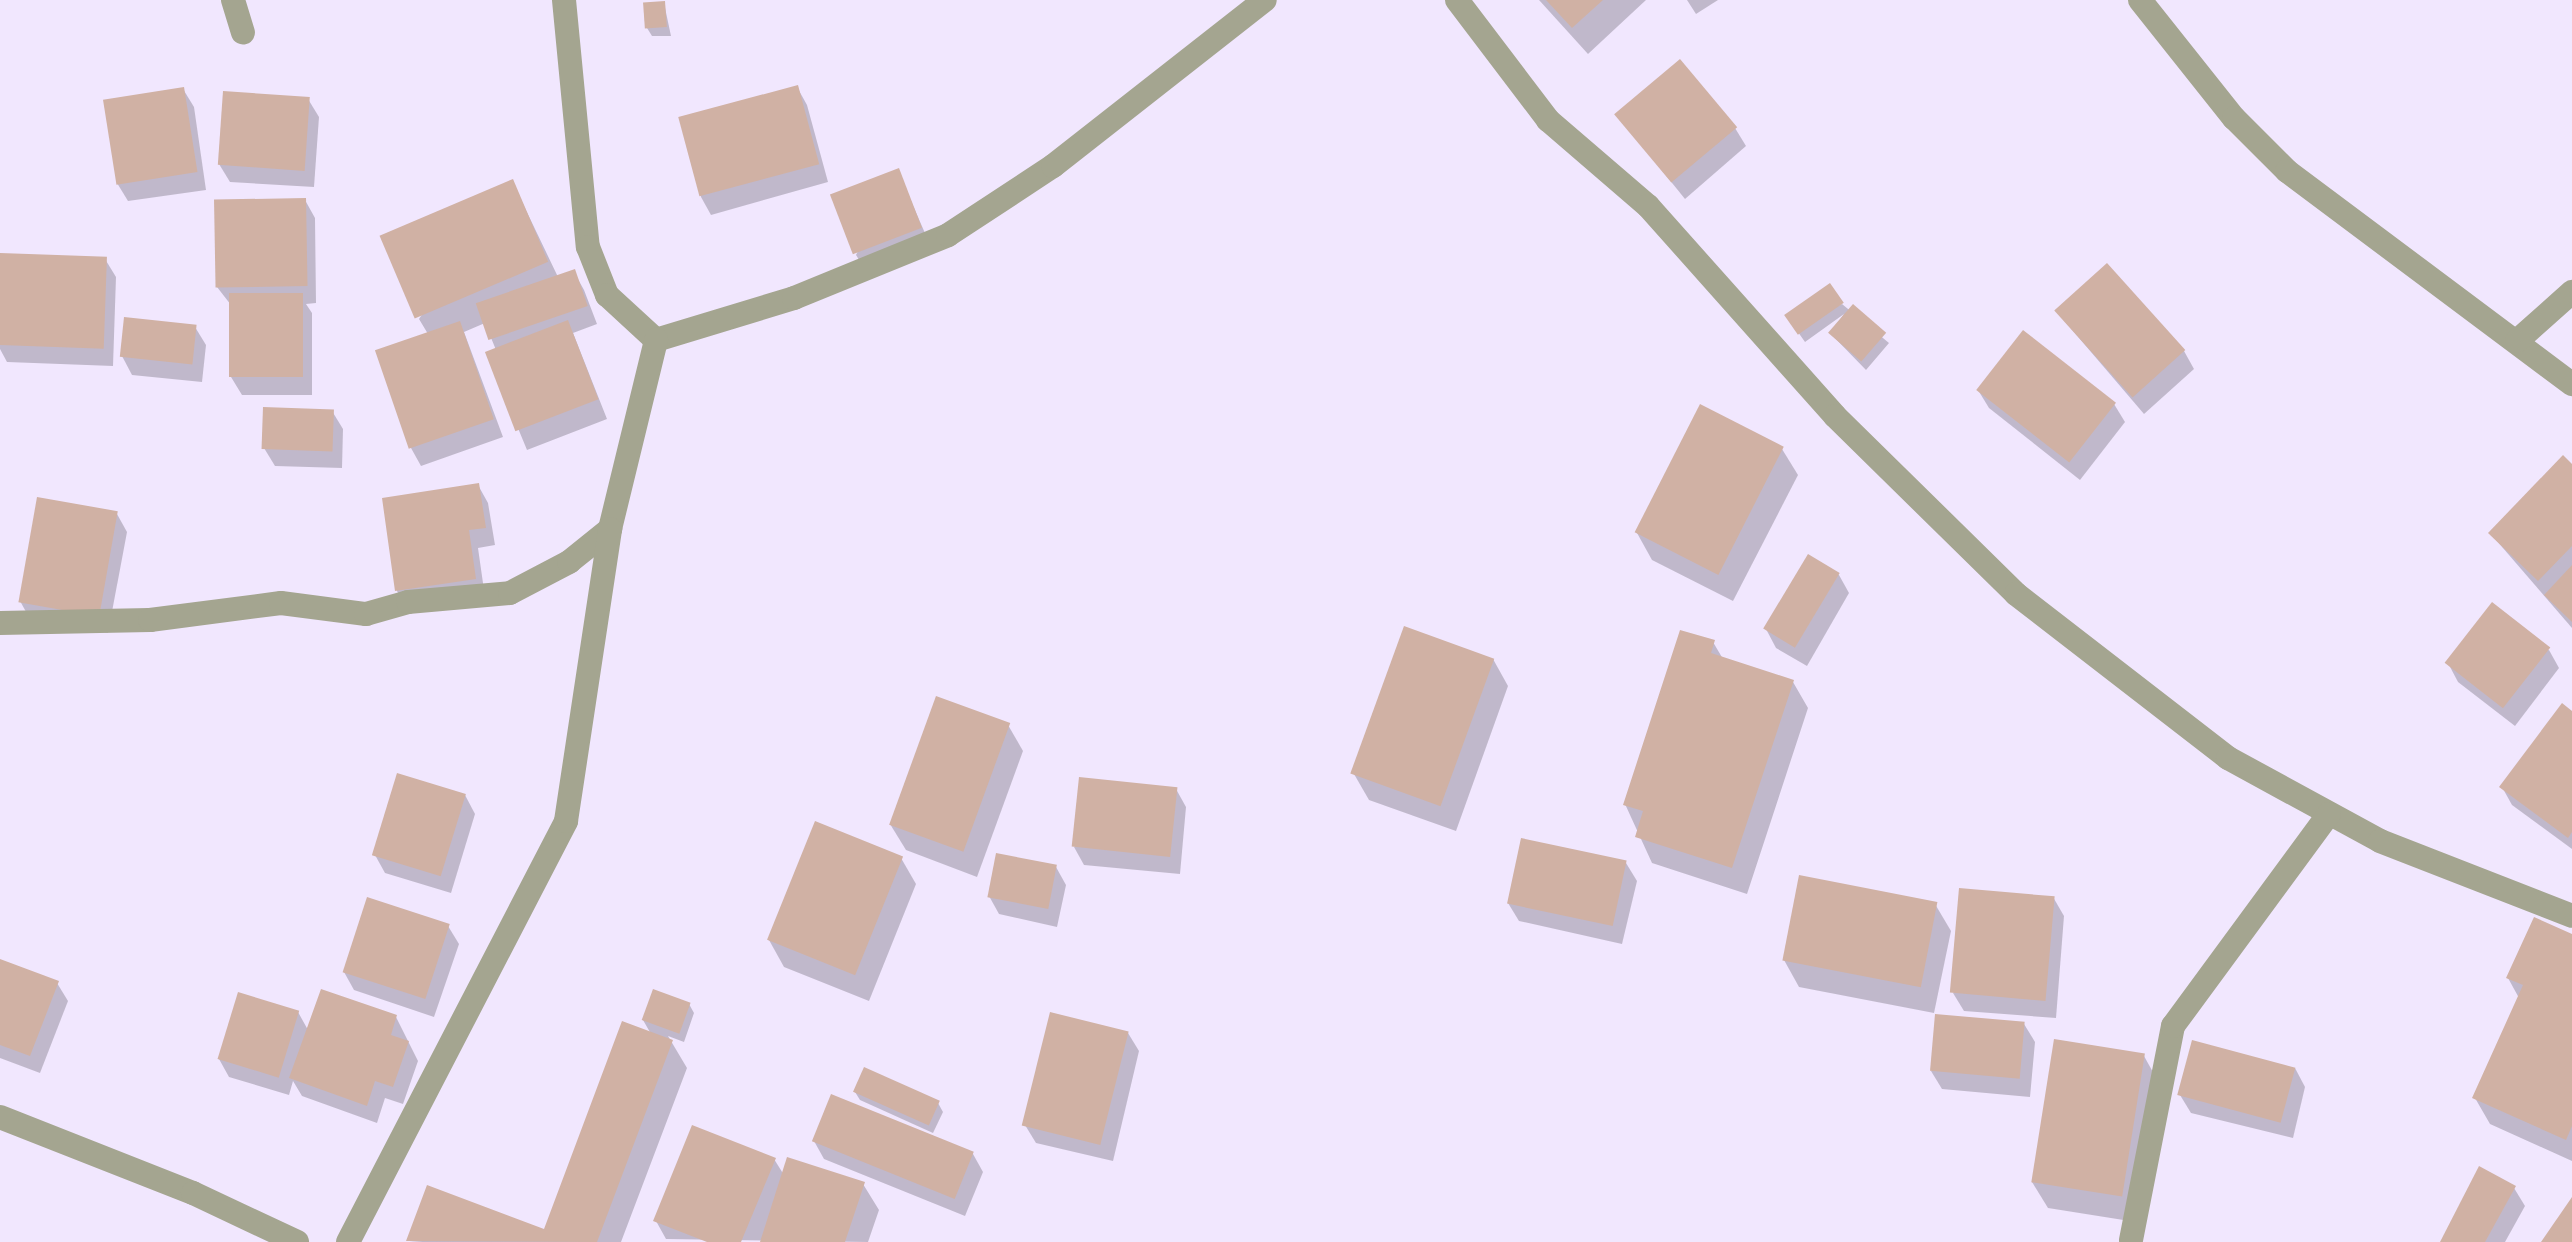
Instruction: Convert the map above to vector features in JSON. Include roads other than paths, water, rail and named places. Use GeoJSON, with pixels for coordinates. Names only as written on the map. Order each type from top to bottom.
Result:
{"type":"FeatureCollection","features":[{"type":"Feature","properties":{"kind":"street"},"geometry":{"type":"LineString","coordinates":[[233,0],[243,32]]}},
{"type":"Feature","properties":{"kind":"street"},"geometry":{"type":"LineString","coordinates":[[564,0],[588,247],[607,295],[656,340]]}},
{"type":"Feature","properties":{"kind":"street"},"geometry":{"type":"LineString","coordinates":[[656,340],[794,298],[948,235],[1053,166],[1265,0]]}},
{"type":"Feature","properties":{"kind":"street"},"geometry":{"type":"LineString","coordinates":[[1457,0],[1548,120],[1648,206],[1835,416],[2016,594],[2228,758],[2380,841],[2572,916]]}},
{"type":"Feature","properties":{"kind":"street"},"geometry":{"type":"LineString","coordinates":[[2140,0],[2234,118],[2287,171],[2572,384]]}},
{"type":"Feature","properties":{"kind":"street"},"geometry":{"type":"LineString","coordinates":[[2517,341],[2572,292]]}},
{"type":"Feature","properties":{"kind":"street"},"geometry":{"type":"LineString","coordinates":[[348,1242],[566,821],[610,529],[656,340]]}},
{"type":"Feature","properties":{"kind":"street"},"geometry":{"type":"LineString","coordinates":[[0,623],[150,620],[281,603],[366,614],[408,602],[510,593],[569,562],[610,529]]}},
{"type":"Feature","properties":{"kind":"street"},"geometry":{"type":"LineString","coordinates":[[2131,1241],[2173,1026],[2329,814]]}},
{"type":"Feature","properties":{"kind":"street"},"geometry":{"type":"LineString","coordinates":[[0,1117],[193,1193],[297,1242]]}}]}
